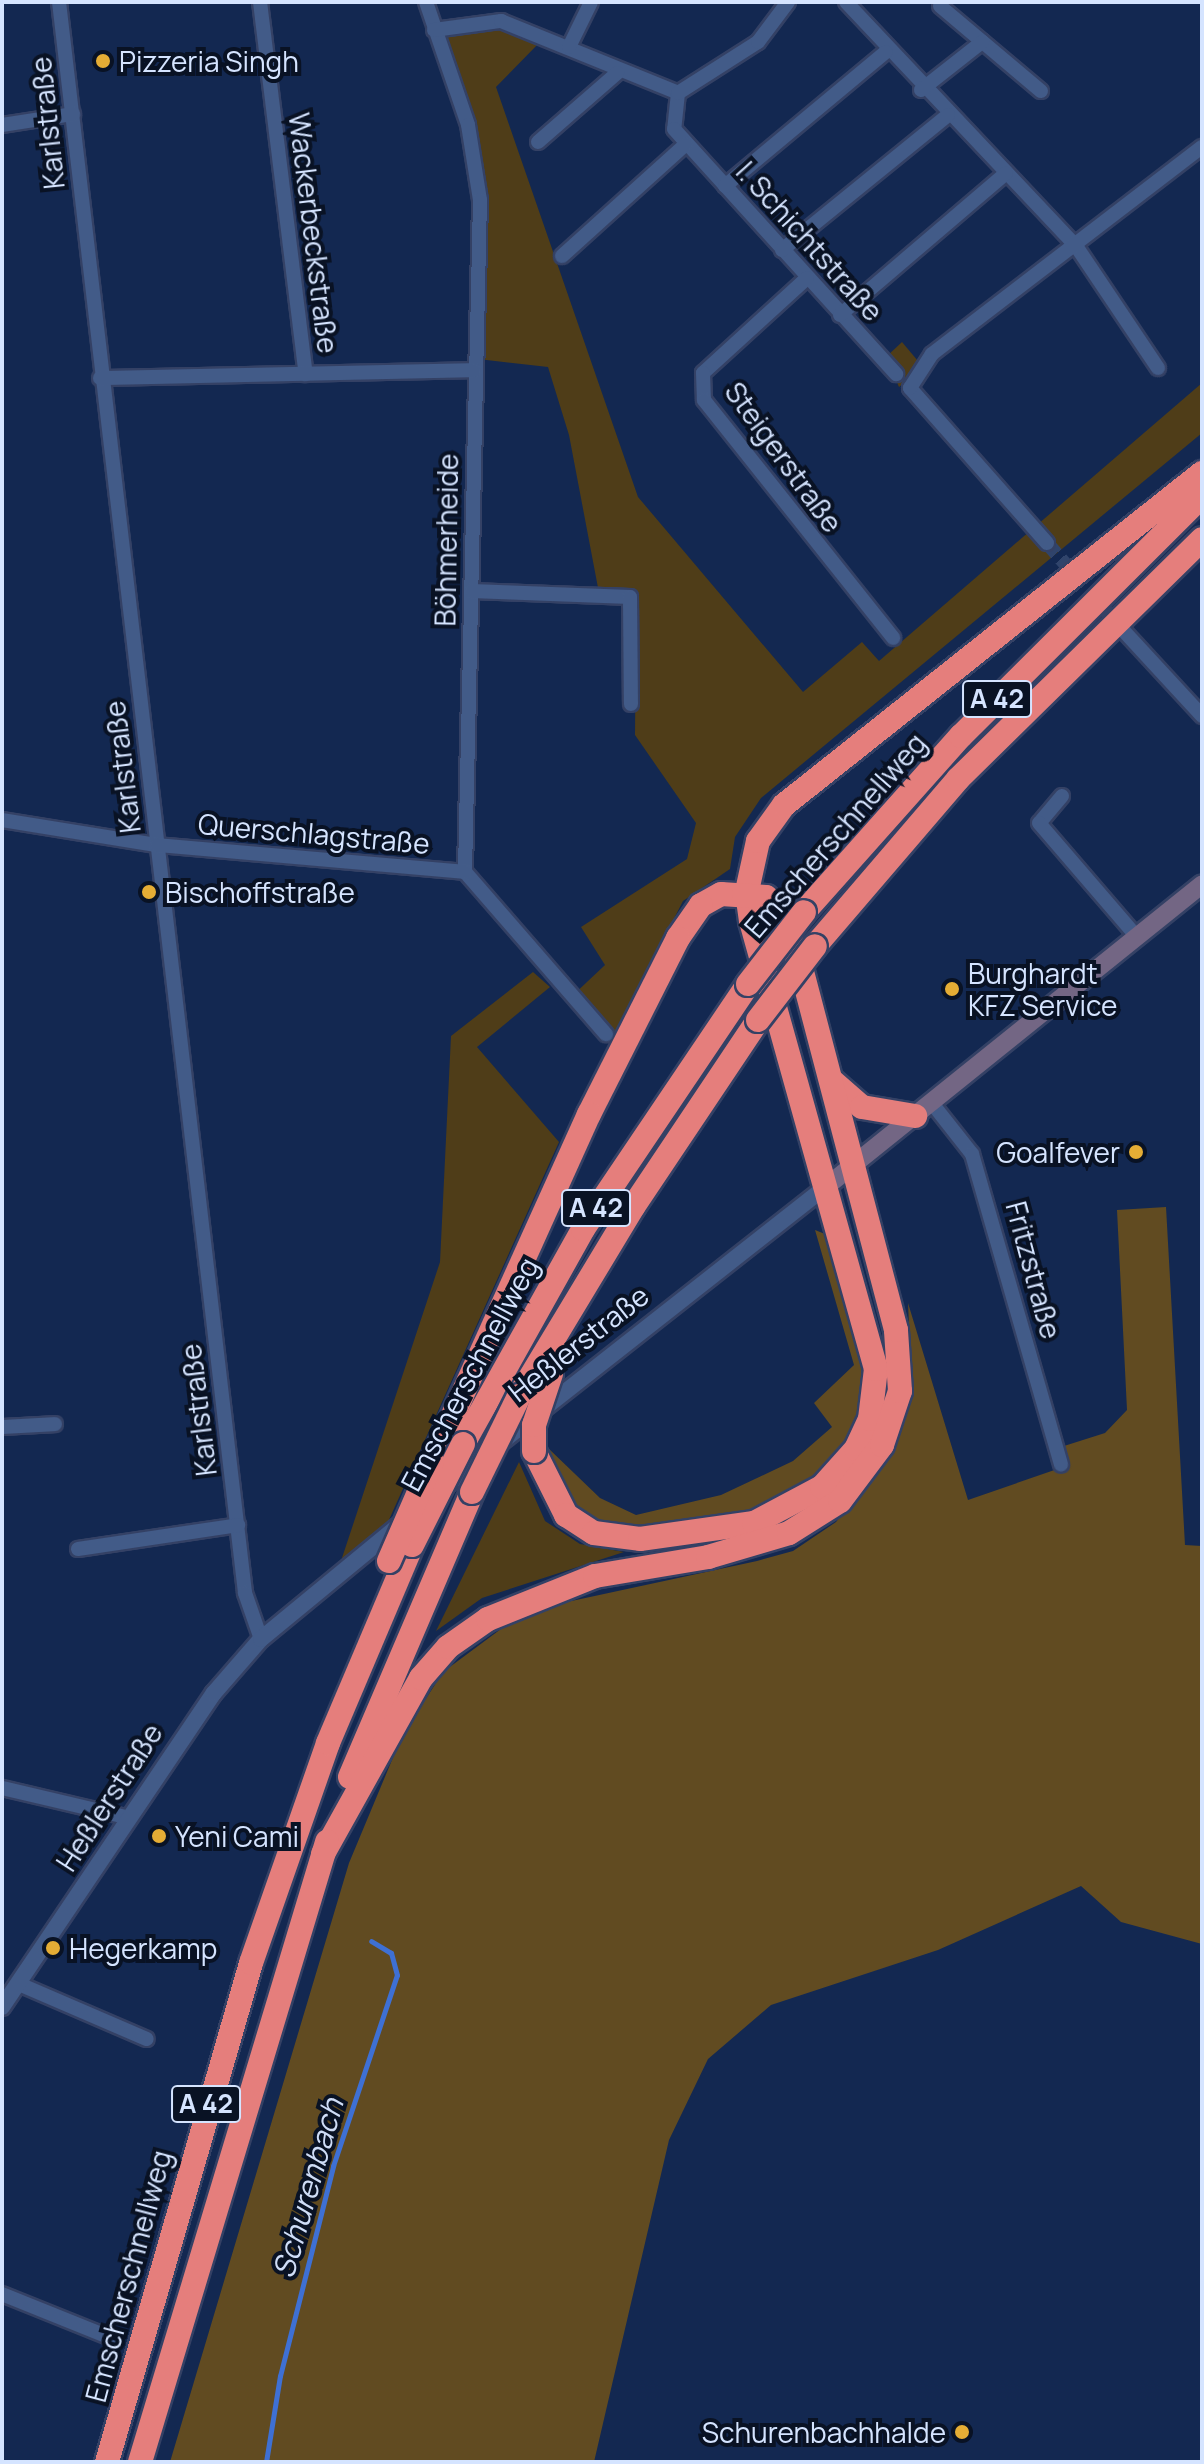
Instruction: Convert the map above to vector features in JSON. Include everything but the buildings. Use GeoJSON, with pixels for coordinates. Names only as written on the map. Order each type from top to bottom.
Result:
{"type":"FeatureCollection","features":[{"type":"Feature","properties":{"kind":"highway"},"geometry":{"type":"LineString","coordinates":[[633,1207],[636,1224],[551,1374],[534,1425],[534,1451],[566,1515],[616,1537],[695,1536],[754,1523],[822,1487],[856,1449],[877,1384],[747,891],[758,841],[784,805],[1202,473]]}},
{"type":"Feature","properties":{"kind":"highway","name":"Emscherschnellweg"},"geometry":{"type":"LineString","coordinates":[[107,2462],[251,1963],[371,1637],[412,1545],[463,1444],[583,1229],[748,984],[804,912],[961,736],[1202,496]]}},
{"type":"Feature","properties":{"kind":"highway","name":"Emscherschnellweg"},"geometry":{"type":"LineString","coordinates":[[140,2462],[323,1854],[374,1712],[472,1492],[519,1396],[633,1207],[758,1020],[815,946],[958,779],[1202,539]]}},
{"type":"Feature","properties":{"kind":"highway"},"geometry":{"type":"LineString","coordinates":[[323,1854],[421,1678],[448,1647],[488,1619],[581,1580],[789,1533],[861,1480],[894,1415],[901,1357],[854,1164],[780,910],[747,891],[701,905],[678,938],[589,1114],[389,1561],[371,1637]]}},
{"type":"Feature","properties":{"kind":"highway"},"geometry":{"type":"LineString","coordinates":[[829,1078],[862,1107],[923,1109]]}},
{"type":"Feature","properties":{"kind":"main road","name":"Heßlerstraße"},"geometry":{"type":"LineString","coordinates":[[827,1186],[1202,884]]}},
{"type":"Feature","properties":{"kind":"street","name":"Karlstraße"},"geometry":{"type":"LineString","coordinates":[[59,2],[100,378],[245,1593],[261,1639]]}},
{"type":"Feature","properties":{"kind":"street","name":"Wackerbeckstraße"},"geometry":{"type":"LineString","coordinates":[[260,2],[306,374]]}},
{"type":"Feature","properties":{"kind":"street","name":"Böhmerheide"},"geometry":{"type":"LineString","coordinates":[[426,2],[476,161],[481,237],[474,370],[465,872]]}},
{"type":"Feature","properties":{"kind":"street"},"geometry":{"type":"LineString","coordinates":[[569,47],[591,2]]}},
{"type":"Feature","properties":{"kind":"street"},"geometry":{"type":"LineString","coordinates":[[434,30],[501,21],[569,47],[617,73],[678,93],[758,42],[788,2]]}},
{"type":"Feature","properties":{"kind":"street"},"geometry":{"type":"LineString","coordinates":[[846,2],[921,90],[1076,246],[1158,368]]}},
{"type":"Feature","properties":{"kind":"street"},"geometry":{"type":"LineString","coordinates":[[940,6],[1041,91]]}},
{"type":"Feature","properties":{"kind":"street"},"geometry":{"type":"LineString","coordinates":[[921,90],[982,42]]}},
{"type":"Feature","properties":{"kind":"street"},"geometry":{"type":"LineString","coordinates":[[725,186],[886,52]]}},
{"type":"Feature","properties":{"kind":"street"},"geometry":{"type":"LineString","coordinates":[[538,142],[617,73]]}},
{"type":"Feature","properties":{"kind":"street","name":"I. Schichtstraße"},"geometry":{"type":"LineString","coordinates":[[678,93],[674,129],[896,374]]}},
{"type":"Feature","properties":{"kind":"street"},"geometry":{"type":"LineString","coordinates":[[2,125],[73,114]]}},
{"type":"Feature","properties":{"kind":"street"},"geometry":{"type":"LineString","coordinates":[[782,250],[948,115]]}},
{"type":"Feature","properties":{"kind":"street"},"geometry":{"type":"LineString","coordinates":[[562,256],[686,144]]}},
{"type":"Feature","properties":{"kind":"street"},"geometry":{"type":"LineString","coordinates":[[1047,543],[910,388],[932,354],[1202,147]]}},
{"type":"Feature","properties":{"kind":"street"},"geometry":{"type":"LineString","coordinates":[[840,315],[1006,173]]}},
{"type":"Feature","properties":{"kind":"street","name":"Steigerstraße"},"geometry":{"type":"LineString","coordinates":[[807,278],[703,373],[704,400],[893,638]]}},
{"type":"Feature","properties":{"kind":"street"},"geometry":{"type":"LineString","coordinates":[[100,378],[474,370]]}},
{"type":"Feature","properties":{"kind":"street"},"geometry":{"type":"LineString","coordinates":[[472,591],[630,597],[631,704]]}},
{"type":"Feature","properties":{"kind":"street"},"geometry":{"type":"LineString","coordinates":[[1120,627],[1202,716]]}},
{"type":"Feature","properties":{"kind":"street"},"geometry":{"type":"LineString","coordinates":[[1062,796],[1039,823],[1137,937]]}},
{"type":"Feature","properties":{"kind":"street"},"geometry":{"type":"LineString","coordinates":[[2,820],[157,845]]}},
{"type":"Feature","properties":{"kind":"street","name":"Querschlagstraße"},"geometry":{"type":"LineString","coordinates":[[157,845],[465,872]]}},
{"type":"Feature","properties":{"kind":"street"},"geometry":{"type":"LineString","coordinates":[[465,872],[606,1034]]}},
{"type":"Feature","properties":{"kind":"street","name":"Fritzstraße"},"geometry":{"type":"LineString","coordinates":[[923,1109],[972,1154],[1061,1465]]}},
{"type":"Feature","properties":{"kind":"street","name":"Heßlerstraße"},"geometry":{"type":"LineString","coordinates":[[2,2007],[185,1732],[261,1639],[557,1392],[827,1186]]}},
{"type":"Feature","properties":{"kind":"street"},"geometry":{"type":"LineString","coordinates":[[2,1427],[55,1424]]}},
{"type":"Feature","properties":{"kind":"street"},"geometry":{"type":"LineString","coordinates":[[78,1549],[238,1525]]}},
{"type":"Feature","properties":{"kind":"street"},"geometry":{"type":"LineString","coordinates":[[2,1788],[130,1818]]}},
{"type":"Feature","properties":{"kind":"street"},"geometry":{"type":"LineString","coordinates":[[19,1984],[147,2039]]}},
{"type":"Feature","properties":{"kind":"street"},"geometry":{"type":"LineString","coordinates":[[2,2294],[111,2338]]}},
{"type":"Feature","properties":{"kind":"shaded area"},"geometry":{"type":"Polygon","coordinates":[[[500,25],[541,41],[496,87],[638,497],[803,692],[862,642],[879,661],[1202,383],[1202,433],[761,798],[735,837],[730,869],[683,901],[610,1044],[570,998],[605,965],[581,927],[687,859],[696,823],[635,735],[636,606],[599,593],[569,435],[548,367],[478,359],[480,200],[438,32],[500,25]]]}},
{"type":"Feature","properties":{"kind":"shaded area"},"geometry":{"type":"Polygon","coordinates":[[[902,342],[923,367],[899,387],[886,357],[902,342]]]}},
{"type":"Feature","properties":{"kind":"shaded area"},"geometry":{"type":"Polygon","coordinates":[[[533,972],[550,987],[477,1047],[559,1142],[379,1542],[336,1576],[440,1262],[451,1036],[533,972]]]}},
{"type":"Feature","properties":{"kind":"shaded area"},"geometry":{"type":"Polygon","coordinates":[[[1166,1207],[1185,1545],[1202,1546],[1202,1944],[1121,1922],[1081,1886],[938,1950],[771,2005],[708,2059],[669,2140],[594,2462],[170,2462],[349,1863],[402,1736],[443,1672],[525,1611],[793,1551],[836,1522],[893,1448],[912,1393],[908,1303],[968,1500],[1069,1465],[1064,1446],[1105,1433],[1127,1410],[1117,1210],[1166,1207]]]}},
{"type":"Feature","properties":{"kind":"shaded area"},"geometry":{"type":"Polygon","coordinates":[[[815,1230],[825,1234],[863,1352],[863,1413],[847,1445],[817,1481],[748,1515],[633,1533],[579,1513],[550,1473],[548,1448],[600,1498],[636,1515],[721,1495],[793,1461],[832,1427],[814,1403],[854,1365],[815,1230]]]}},
{"type":"Feature","properties":{"kind":"shaded area"},"geometry":{"type":"Polygon","coordinates":[[[519,1462],[545,1521],[580,1544],[624,1552],[482,1598],[436,1631],[519,1462]]]}},
{"type":"Feature","properties":{"kind":"waterway","name":"Schurenbach"},"geometry":{"type":"LineString","coordinates":[[266,2462],[280,2376],[333,2166],[397,1975],[391,1953],[371,1941]]}},
{"type":"Feature","properties":{"kind":"tunnel"},"geometry":{"type":"LineString","coordinates":[[1047,543],[1120,627]]}},
{"type":"Feature","properties":{"kind":"place","name":"Pizzeria Singh"},"geometry":{"type":"Point","coordinates":[103,61]}},
{"type":"Feature","properties":{"kind":"place","name":"Bischoffstraße"},"geometry":{"type":"Point","coordinates":[149,892]}},
{"type":"Feature","properties":{"kind":"place","name":"Burghardt KFZ Service"},"geometry":{"type":"Point","coordinates":[952,989]}},
{"type":"Feature","properties":{"kind":"place","name":"Goalfever"},"geometry":{"type":"Point","coordinates":[1136,1152]}},
{"type":"Feature","properties":{"kind":"place","name":"Yeni Cami"},"geometry":{"type":"Point","coordinates":[159,1836]}},
{"type":"Feature","properties":{"kind":"place","name":"Hegerkamp"},"geometry":{"type":"Point","coordinates":[53,1948]}},
{"type":"Feature","properties":{"kind":"place","name":"Schurenbachhalde"},"geometry":{"type":"Point","coordinates":[962,2432]}}]}
